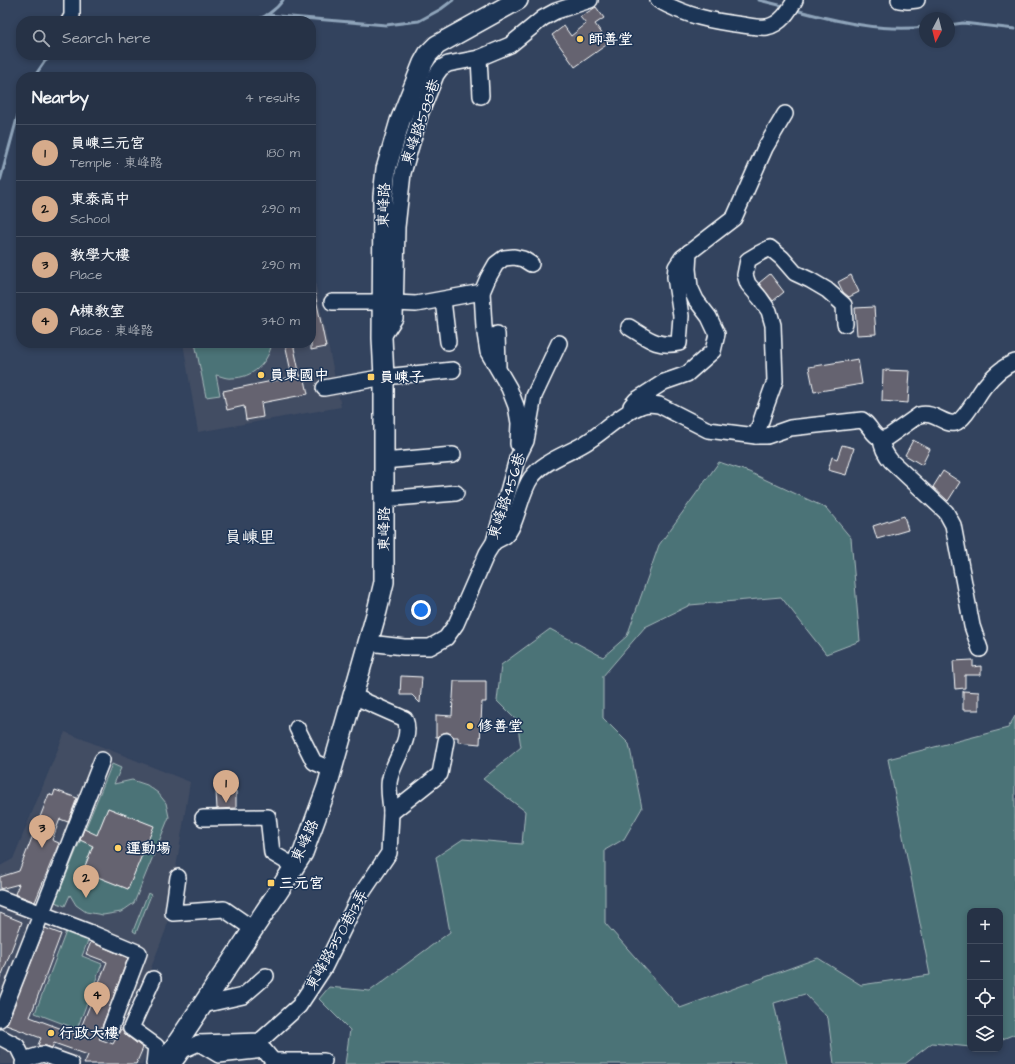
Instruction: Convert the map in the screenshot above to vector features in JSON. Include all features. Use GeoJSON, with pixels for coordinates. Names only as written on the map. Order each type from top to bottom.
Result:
{"type":"FeatureCollection","features":[{"type":"Feature","properties":{"kind":"main road","name":"東峰路"},"geometry":{"type":"LineString","coordinates":[[163,1064],[303,853],[332,770],[369,643],[384,582],[384,377],[382,338],[389,303],[383,196],[386,169],[400,121],[428,54],[437,45],[518,0]]}},
{"type":"Feature","properties":{"kind":"street"},"geometry":{"type":"LineString","coordinates":[[72,0],[72,16]]}},
{"type":"Feature","properties":{"kind":"street","name":"東峰路588巷"},"geometry":{"type":"LineString","coordinates":[[389,303],[403,172],[421,112],[436,75],[441,68],[448,64],[479,58],[510,45],[543,18],[556,11],[590,0]]}},
{"type":"Feature","properties":{"kind":"street"},"geometry":{"type":"LineString","coordinates":[[658,0],[674,9],[696,17],[722,22],[767,27],[786,15],[795,0]]}},
{"type":"Feature","properties":{"kind":"street"},"geometry":{"type":"LineString","coordinates":[[899,0],[917,0]]}},
{"type":"Feature","properties":{"kind":"street"},"geometry":{"type":"LineString","coordinates":[[479,58],[481,96]]}},
{"type":"Feature","properties":{"kind":"street"},"geometry":{"type":"LineString","coordinates":[[629,327],[651,340],[667,345],[679,343],[681,316],[675,277],[676,267],[682,258],[689,252],[734,218],[765,148],[785,114]]}},
{"type":"Feature","properties":{"kind":"street"},"geometry":{"type":"LineString","coordinates":[[756,436],[775,381],[773,325],[769,311],[748,284],[746,275],[748,260],[770,248],[782,258],[795,273],[827,290],[844,305],[845,324]]}},
{"type":"Feature","properties":{"kind":"street"},"geometry":{"type":"LineString","coordinates":[[494,542],[510,530],[527,484],[532,476],[547,464],[590,441],[614,422],[636,400],[664,382],[687,374],[713,351],[716,334],[709,317],[696,300],[690,287],[688,269],[689,252]]}},
{"type":"Feature","properties":{"kind":"street"},"geometry":{"type":"LineString","coordinates":[[517,460],[519,423],[518,413],[509,388],[488,352],[484,327],[482,292],[496,264],[504,258],[514,257],[531,264]]}},
{"type":"Feature","properties":{"kind":"street"},"geometry":{"type":"LineString","coordinates":[[332,302],[416,304],[482,292]]}},
{"type":"Feature","properties":{"kind":"street"},"geometry":{"type":"LineString","coordinates":[[442,300],[448,342]]}},
{"type":"Feature","properties":{"kind":"street"},"geometry":{"type":"LineString","coordinates":[[497,334],[498,371]]}},
{"type":"Feature","properties":{"kind":"street","name":"東峰路456巷"},"geometry":{"type":"LineString","coordinates":[[369,643],[404,647],[430,647],[446,638],[456,624],[487,553],[494,542],[517,460],[526,441],[534,396],[559,343]]}},
{"type":"Feature","properties":{"kind":"street"},"geometry":{"type":"LineString","coordinates":[[614,422],[642,405],[651,404],[669,409],[698,426],[708,430],[767,436],[790,428],[856,419],[865,422],[876,437],[882,439],[888,437],[919,415],[930,414],[951,423],[956,423],[965,414],[984,386],[1005,367],[1015,362]]}},
{"type":"Feature","properties":{"kind":"street"},"geometry":{"type":"LineString","coordinates":[[324,388],[384,377],[453,370]]}},
{"type":"Feature","properties":{"kind":"street"},"geometry":{"type":"LineString","coordinates":[[882,439],[884,452],[890,461],[946,512],[953,525],[972,626],[980,649]]}},
{"type":"Feature","properties":{"kind":"street"},"geometry":{"type":"LineString","coordinates":[[384,461],[453,455]]}},
{"type":"Feature","properties":{"kind":"street"},"geometry":{"type":"LineString","coordinates":[[384,499],[456,493]]}},
{"type":"Feature","properties":{"kind":"street","name":"東峰路350巷13弄"},"geometry":{"type":"LineString","coordinates":[[199,1043],[260,1041],[299,1006],[324,968],[358,899],[389,853],[391,813],[389,779],[405,742],[406,723],[405,719],[353,696]]}},
{"type":"Feature","properties":{"kind":"street"},"geometry":{"type":"LineString","coordinates":[[297,728],[314,762],[332,770]]}},
{"type":"Feature","properties":{"kind":"street"},"geometry":{"type":"LineString","coordinates":[[391,813],[440,774],[446,741]]}},
{"type":"Feature","properties":{"kind":"street"},"geometry":{"type":"LineString","coordinates":[[0,1019],[102,760]]}},
{"type":"Feature","properties":{"kind":"street"},"geometry":{"type":"LineString","coordinates":[[203,818],[268,817],[272,853],[294,866]]}},
{"type":"Feature","properties":{"kind":"street"},"geometry":{"type":"LineString","coordinates":[[178,878],[173,912],[224,909],[253,930]]}},
{"type":"Feature","properties":{"kind":"street"},"geometry":{"type":"LineString","coordinates":[[0,898],[140,953],[110,1030]]}},
{"type":"Feature","properties":{"kind":"street"},"geometry":{"type":"LineString","coordinates":[[203,1005],[243,996],[266,976]]}},
{"type":"Feature","properties":{"kind":"street"},"geometry":{"type":"LineString","coordinates":[[153,979],[131,1028],[156,1046],[154,1064]]}},
{"type":"Feature","properties":{"kind":"street"},"geometry":{"type":"LineString","coordinates":[[0,1036],[17,1046],[24,1062],[43,1054],[71,1064]]}},
{"type":"Feature","properties":{"kind":"street"},"geometry":{"type":"LineString","coordinates":[[173,1064],[183,1050],[199,1043],[218,1060],[264,1050],[273,1062],[324,1061]]}},
{"type":"Feature","properties":{"kind":"shaded area","name":"員東國中"},"geometry":{"type":"Polygon","coordinates":[[[316,287],[341,407],[198,432],[184,348],[316,348],[316,287]]]}},
{"type":"Feature","properties":{"kind":"shaded area"},"geometry":{"type":"Polygon","coordinates":[[[65,732],[190,782],[166,929],[127,1030],[152,1044],[142,1064],[0,1064],[0,866],[13,859],[65,732]]]}},
{"type":"Feature","properties":{"kind":"green space"},"geometry":{"type":"Polygon","coordinates":[[[196,348],[271,348],[263,363],[247,375],[228,378],[216,375],[220,395],[206,397],[196,348]]]}},
{"type":"Feature","properties":{"kind":"green space"},"geometry":{"type":"Polygon","coordinates":[[[719,462],[749,472],[826,508],[851,538],[860,641],[826,654],[781,597],[690,605],[645,627],[603,676],[603,718],[629,744],[642,808],[624,839],[605,850],[605,923],[680,1008],[818,958],[861,985],[930,975],[888,759],[1008,728],[1015,716],[1015,1034],[1003,1039],[1003,908],[967,908],[967,1047],[932,1043],[905,1064],[834,1064],[828,1018],[805,994],[774,1003],[787,1064],[345,1064],[350,1030],[319,999],[329,987],[370,991],[450,932],[436,857],[463,839],[522,844],[525,811],[483,779],[521,747],[517,721],[497,701],[501,665],[550,629],[603,657],[627,636],[659,545],[719,462]]]}},
{"type":"Feature","properties":{"kind":"green space"},"geometry":{"type":"Polygon","coordinates":[[[112,764],[121,768],[114,784],[132,780],[147,785],[158,793],[166,803],[169,817],[134,903],[121,912],[103,915],[86,912],[76,905],[70,895],[65,906],[55,902],[112,764]],[[108,808],[83,871],[128,889],[153,826],[108,808]]]}},
{"type":"Feature","properties":{"kind":"green space"},"geometry":{"type":"Polygon","coordinates":[[[148,893],[151,895],[136,933],[133,931],[148,893]]]}},
{"type":"Feature","properties":{"kind":"green space"},"geometry":{"type":"Polygon","coordinates":[[[67,929],[89,938],[82,956],[102,964],[77,1029],[35,1013],[67,929]]]}},
{"type":"Feature","properties":{"kind":"building","name":"師善堂"},"geometry":{"type":"Polygon","coordinates":[[[596,7],[604,18],[595,24],[609,43],[575,67],[552,35],[564,26],[571,36],[586,24],[580,17],[596,7]]]}},
{"type":"Feature","properties":{"kind":"building"},"geometry":{"type":"Polygon","coordinates":[[[770,274],[784,292],[773,301],[759,283],[770,274]]]}},
{"type":"Feature","properties":{"kind":"building"},"geometry":{"type":"Polygon","coordinates":[[[851,275],[859,292],[849,297],[843,292],[838,282],[851,275]]]}},
{"type":"Feature","properties":{"kind":"building"},"geometry":{"type":"Polygon","coordinates":[[[316,299],[326,347],[311,350],[311,348],[316,348],[316,299]]]}},
{"type":"Feature","properties":{"kind":"building"},"geometry":{"type":"Polygon","coordinates":[[[874,307],[876,334],[857,335],[855,308],[874,307]]]}},
{"type":"Feature","properties":{"kind":"building"},"geometry":{"type":"Polygon","coordinates":[[[286,348],[294,348],[300,376],[304,375],[308,394],[261,403],[263,417],[246,420],[244,406],[227,410],[223,391],[292,377],[286,348]]]}},
{"type":"Feature","properties":{"kind":"building"},"geometry":{"type":"Polygon","coordinates":[[[858,359],[862,384],[814,392],[809,367],[858,359]]]}},
{"type":"Feature","properties":{"kind":"building"},"geometry":{"type":"Polygon","coordinates":[[[883,370],[910,371],[908,403],[882,401],[883,370]]]}},
{"type":"Feature","properties":{"kind":"building"},"geometry":{"type":"Polygon","coordinates":[[[913,440],[930,449],[922,465],[905,455],[913,440]]]}},
{"type":"Feature","properties":{"kind":"building"},"geometry":{"type":"Polygon","coordinates":[[[842,445],[854,448],[846,475],[828,470],[832,457],[837,459],[842,445]]]}},
{"type":"Feature","properties":{"kind":"building"},"geometry":{"type":"Polygon","coordinates":[[[943,471],[960,482],[948,501],[933,487],[943,471]]]}},
{"type":"Feature","properties":{"kind":"building"},"geometry":{"type":"Polygon","coordinates":[[[904,516],[908,530],[877,539],[873,526],[904,516]]]}},
{"type":"Feature","properties":{"kind":"building"},"geometry":{"type":"Polygon","coordinates":[[[973,660],[973,667],[981,666],[981,675],[965,675],[965,688],[955,689],[953,661],[973,660]]]}},
{"type":"Feature","properties":{"kind":"building"},"geometry":{"type":"Polygon","coordinates":[[[401,676],[422,677],[420,703],[412,695],[400,695],[401,676]]]}},
{"type":"Feature","properties":{"kind":"building"},"geometry":{"type":"Polygon","coordinates":[[[454,681],[486,681],[486,702],[482,702],[480,744],[458,742],[458,737],[454,737],[447,732],[436,737],[436,715],[452,716],[454,681]]]}},
{"type":"Feature","properties":{"kind":"building"},"geometry":{"type":"Polygon","coordinates":[[[963,691],[979,692],[979,710],[963,710],[963,691]]]}},
{"type":"Feature","properties":{"kind":"building"},"geometry":{"type":"Polygon","coordinates":[[[55,790],[77,798],[68,822],[60,819],[52,840],[59,843],[35,902],[15,894],[19,884],[0,889],[0,877],[19,871],[49,794],[53,796],[55,790]]]}},
{"type":"Feature","properties":{"kind":"building"},"geometry":{"type":"Polygon","coordinates":[[[216,791],[236,791],[236,808],[217,809],[216,791]]]}},
{"type":"Feature","properties":{"kind":"building","name":"運動場"},"geometry":{"type":"Polygon","coordinates":[[[108,808],[154,826],[128,889],[83,871],[93,846],[80,840],[84,829],[97,835],[108,808]]]}},
{"type":"Feature","properties":{"kind":"building"},"geometry":{"type":"Polygon","coordinates":[[[0,913],[22,922],[1,977],[0,977],[0,913]]]}},
{"type":"Feature","properties":{"kind":"building"},"geometry":{"type":"Polygon","coordinates":[[[45,928],[61,934],[30,1017],[78,1035],[107,962],[86,954],[91,942],[128,958],[102,1027],[102,1033],[99,1039],[113,1044],[122,1029],[126,1035],[143,1048],[136,1064],[84,1064],[88,1055],[54,1043],[52,1048],[40,1046],[38,1045],[41,1038],[6,1025],[45,928]]]}},
{"type":"Feature","properties":{"kind":"waterway"},"geometry":{"type":"LineString","coordinates":[[264,16],[269,14],[283,0]]}},
{"type":"Feature","properties":{"kind":"waterway"},"geometry":{"type":"LineString","coordinates":[[316,19],[386,25],[419,21],[441,9],[453,0]]}},
{"type":"Feature","properties":{"kind":"waterway"},"geometry":{"type":"LineString","coordinates":[[759,0],[783,6]]}},
{"type":"Feature","properties":{"kind":"waterway"},"geometry":{"type":"LineString","coordinates":[[799,11],[862,25],[893,28],[919,27]]}},
{"type":"Feature","properties":{"kind":"waterway"},"geometry":{"type":"LineString","coordinates":[[267,15],[279,16]]}},
{"type":"Feature","properties":{"kind":"waterway"},"geometry":{"type":"LineString","coordinates":[[955,24],[963,23],[1015,29]]}},
{"type":"Feature","properties":{"kind":"waterway"},"geometry":{"type":"LineString","coordinates":[[37,72],[46,60]]}},
{"type":"Feature","properties":{"kind":"waterway"},"geometry":{"type":"LineString","coordinates":[[0,181],[16,122]]}},
{"type":"Feature","properties":{"kind":"place","name":"師善堂"},"geometry":{"type":"Point","coordinates":[580,39]}},
{"type":"Feature","properties":{"kind":"place","name":"員東國中"},"geometry":{"type":"Point","coordinates":[261,375]}},
{"type":"Feature","properties":{"kind":"place","name":"員崠子"},"geometry":{"type":"Point","coordinates":[371,377]}},
{"type":"Feature","properties":{"kind":"place","name":"修善堂"},"geometry":{"type":"Point","coordinates":[470,726]}},
{"type":"Feature","properties":{"kind":"place","name":"員崠三元宮"},"geometry":{"type":"Point","coordinates":[226,803]}},
{"type":"Feature","properties":{"kind":"place","name":"教學大樓"},"geometry":{"type":"Point","coordinates":[42,848]}},
{"type":"Feature","properties":{"kind":"place","name":"運動場"},"geometry":{"type":"Point","coordinates":[118,848]}},
{"type":"Feature","properties":{"kind":"place","name":"三元宮"},"geometry":{"type":"Point","coordinates":[271,883]}},
{"type":"Feature","properties":{"kind":"place","name":"東泰高中"},"geometry":{"type":"Point","coordinates":[86,898]}},
{"type":"Feature","properties":{"kind":"place","name":"A棟教室"},"geometry":{"type":"Point","coordinates":[97,1015]}},
{"type":"Feature","properties":{"kind":"place","name":"行政大樓"},"geometry":{"type":"Point","coordinates":[51,1033]}},
{"type":"Feature","properties":{"kind":"district","name":"員崠里"},"geometry":{"type":"Point","coordinates":[250,538]}}]}
